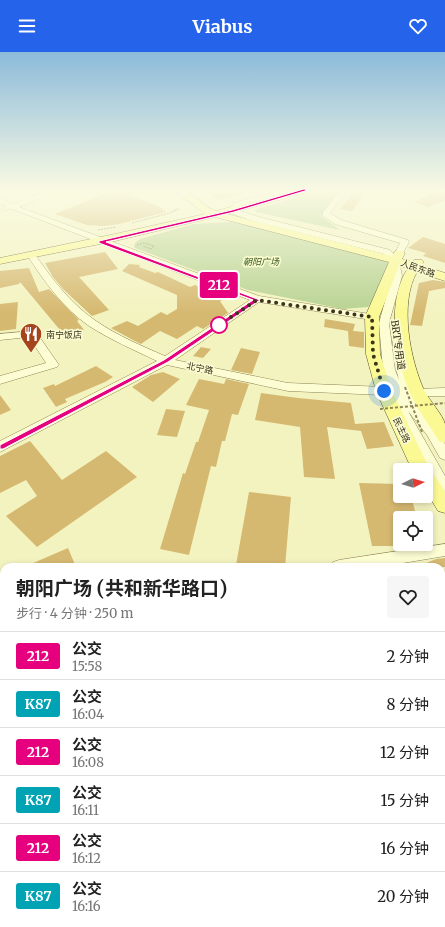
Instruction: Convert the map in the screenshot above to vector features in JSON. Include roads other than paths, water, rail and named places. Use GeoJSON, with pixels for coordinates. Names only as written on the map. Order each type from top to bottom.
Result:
{"type":"FeatureCollection","features":[{"type":"Feature","properties":{"kind":"main road"},"geometry":{"type":"LineString","coordinates":[[0,261],[31,255],[121,231]]}},
{"type":"Feature","properties":{"kind":"main road"},"geometry":{"type":"LineString","coordinates":[[0,256],[125,231]]}},
{"type":"Feature","properties":{"kind":"main road","name":"人民东路"},"geometry":{"type":"LineString","coordinates":[[297,231],[397,256]]}},
{"type":"Feature","properties":{"kind":"main road","name":"人民东路"},"geometry":{"type":"LineString","coordinates":[[308,231],[397,256],[445,277]]}},
{"type":"Feature","properties":{"kind":"main road","name":"民主路"},"geometry":{"type":"LineString","coordinates":[[397,256],[372,317],[373,354],[400,390],[445,437]]}},
{"type":"Feature","properties":{"kind":"main road","name":"人民东路"},"geometry":{"type":"LineString","coordinates":[[416,265],[445,270]]}},
{"type":"Feature","properties":{"kind":"main road","name":"民主路"},"geometry":{"type":"LineString","coordinates":[[416,265],[406,285],[401,312],[404,349],[400,390],[419,463]]}},
{"type":"Feature","properties":{"kind":"main road"},"geometry":{"type":"LineString","coordinates":[[433,488],[445,506]]}},
{"type":"Feature","properties":{"kind":"street"},"geometry":{"type":"LineString","coordinates":[[79,231],[257,300],[372,317]]}},
{"type":"Feature","properties":{"kind":"street"},"geometry":{"type":"LineString","coordinates":[[367,231],[404,242],[397,256]]}},
{"type":"Feature","properties":{"kind":"street","name":"北宁路"},"geometry":{"type":"LineString","coordinates":[[31,255],[66,301],[92,323],[119,339],[166,361],[288,387],[445,392]]}},
{"type":"Feature","properties":{"kind":"street","name":"BRT专用道"},"geometry":{"type":"LineString","coordinates":[[397,256],[397,276],[392,300],[400,364],[407,386],[426,432],[445,454]]}},
{"type":"Feature","properties":{"kind":"street","name":"BRT专用道"},"geometry":{"type":"LineString","coordinates":[[397,256],[394,271],[381,311],[378,339],[383,369],[400,390],[426,432],[434,450],[445,465]]}},
{"type":"Feature","properties":{"kind":"street"},"geometry":{"type":"LineString","coordinates":[[0,447],[166,361],[257,300]]}},
{"type":"Feature","properties":{"kind":"street"},"geometry":{"type":"LineString","coordinates":[[0,337],[32,334],[53,364],[0,380]]}},
{"type":"Feature","properties":{"kind":"street","name":"BRT专用道"},"geometry":{"type":"LineString","coordinates":[[400,390],[408,424],[445,488]]}},
{"type":"Feature","properties":{"kind":"street"},"geometry":{"type":"LineString","coordinates":[[364,563],[445,550]]}},
{"type":"Feature","properties":{"kind":"place","name":"南宁饭店"},"geometry":{"type":"Point","coordinates":[31,354]}},
{"type":"Feature","properties":{"kind":"park label","name":"朝阳广场"},"geometry":{"type":"Point","coordinates":[261,261]}}]}
